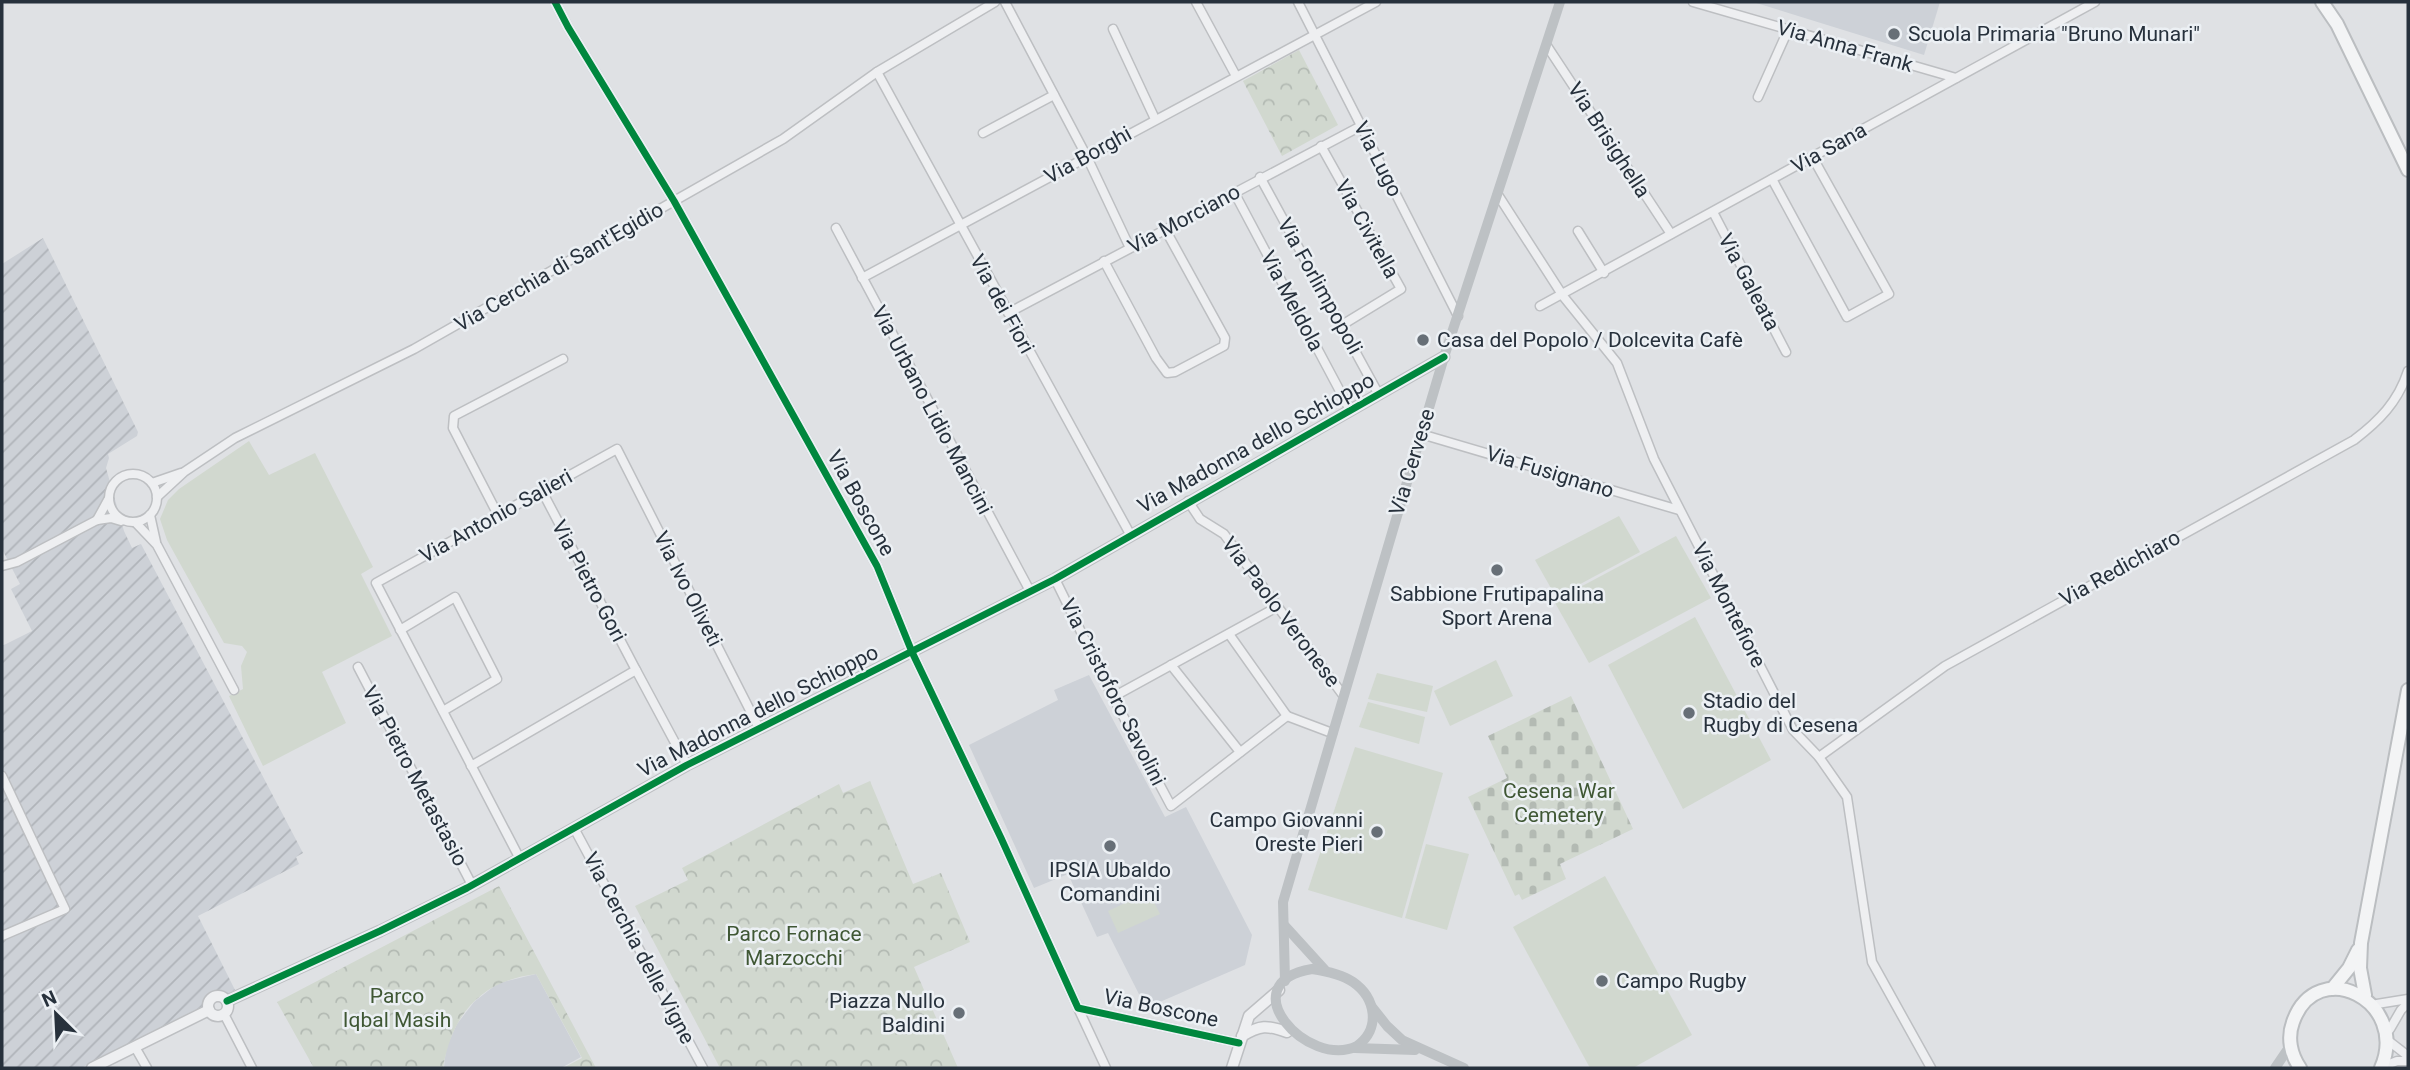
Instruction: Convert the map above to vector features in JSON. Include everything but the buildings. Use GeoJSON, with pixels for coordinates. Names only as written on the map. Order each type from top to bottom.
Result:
{"type":"FeatureCollection","features":[{"type":"Feature","properties":{"kind":"main road","name":"Via Cervese"},"geometry":{"type":"LineString","coordinates":[[1282,985],[1285,926],[1283,902],[1444,357],[1560,2]]}},
{"type":"Feature","properties":{"kind":"main road"},"geometry":{"type":"LineString","coordinates":[[2322,2],[2337,24]]}},
{"type":"Feature","properties":{"kind":"main road"},"geometry":{"type":"LineString","coordinates":[[2330,2],[2337,24],[2408,170]]}},
{"type":"Feature","properties":{"kind":"main road"},"geometry":{"type":"LineString","coordinates":[[2365,995],[2360,968],[2361,943],[2408,690]]}},
{"type":"Feature","properties":{"kind":"main road"},"geometry":{"type":"LineString","coordinates":[[1285,926],[1325,971]]}},
{"type":"Feature","properties":{"kind":"main road"},"geometry":{"type":"LineString","coordinates":[[2332,989],[2349,968],[2361,943]]}},
{"type":"Feature","properties":{"kind":"main road"},"geometry":{"type":"LineString","coordinates":[[1424,1051],[1355,1048],[1344,1052],[1325,1052],[1304,1045],[1287,1032],[1276,1009],[1282,985],[1298,972],[1312,969],[1325,971],[1355,984],[1387,1026],[1402,1040],[1464,1068]]}},
{"type":"Feature","properties":{"kind":"main road"},"geometry":{"type":"LineString","coordinates":[[2300,1068],[2290,1046],[2292,1024],[2303,1005],[2332,989],[2349,989],[2365,995],[2377,1004],[2385,1016],[2390,1035],[2388,1055],[2381,1068]]}},
{"type":"Feature","properties":{"kind":"main road"},"geometry":{"type":"LineString","coordinates":[[1355,1048],[1368,1036],[1373,1021],[1372,1007]]}},
{"type":"Feature","properties":{"kind":"main road"},"geometry":{"type":"LineString","coordinates":[[2275,1068],[2290,1046]]}},
{"type":"Feature","properties":{"kind":"street","name":"Via Boscone"},"geometry":{"type":"LineString","coordinates":[[555,2],[674,201],[877,566],[912,652],[1078,1008],[1240,1040]]}},
{"type":"Feature","properties":{"kind":"street","name":"Via Cerchia di Sant'Egidio"},"geometry":{"type":"LineString","coordinates":[[157,497],[184,472],[235,438],[414,349],[783,139],[877,72],[995,2]]}},
{"type":"Feature","properties":{"kind":"street"},"geometry":{"type":"LineString","coordinates":[[1005,2],[1087,157],[1129,248]]}},
{"type":"Feature","properties":{"kind":"street"},"geometry":{"type":"LineString","coordinates":[[1196,2],[1236,76]]}},
{"type":"Feature","properties":{"kind":"street","name":"Via Lugo"},"geometry":{"type":"LineString","coordinates":[[1298,2],[1458,316]]}},
{"type":"Feature","properties":{"kind":"street","name":"Via Borghi"},"geometry":{"type":"LineString","coordinates":[[862,278],[1376,2]]}},
{"type":"Feature","properties":{"kind":"street","name":"Via Anna Frank"},"geometry":{"type":"LineString","coordinates":[[1693,2],[1956,78]]}},
{"type":"Feature","properties":{"kind":"street","name":"Via Sana"},"geometry":{"type":"LineString","coordinates":[[1540,306],[1563,296],[2095,2]]}},
{"type":"Feature","properties":{"kind":"street"},"geometry":{"type":"LineString","coordinates":[[1113,29],[1154,119]]}},
{"type":"Feature","properties":{"kind":"street"},"geometry":{"type":"LineString","coordinates":[[1758,97],[1788,30]]}},
{"type":"Feature","properties":{"kind":"street","name":"Via Brisighella"},"geometry":{"type":"LineString","coordinates":[[1547,46],[1671,234]]}},
{"type":"Feature","properties":{"kind":"street","name":"Via dei Fiori"},"geometry":{"type":"LineString","coordinates":[[877,72],[1130,534]]}},
{"type":"Feature","properties":{"kind":"street"},"geometry":{"type":"LineString","coordinates":[[983,133],[1054,95]]}},
{"type":"Feature","properties":{"kind":"street","name":"Via Morciano"},"geometry":{"type":"LineString","coordinates":[[1008,313],[1361,125]]}},
{"type":"Feature","properties":{"kind":"street","name":"Via Civitella"},"geometry":{"type":"LineString","coordinates":[[1321,146],[1401,289],[1342,325]]}},
{"type":"Feature","properties":{"kind":"street"},"geometry":{"type":"LineString","coordinates":[[1772,179],[1847,317],[1889,294],[1813,158]]}},
{"type":"Feature","properties":{"kind":"street","name":"Via Forlimpopoli"},"geometry":{"type":"LineString","coordinates":[[1261,177],[1379,395]]}},
{"type":"Feature","properties":{"kind":"street","name":"Via Meldola"},"geometry":{"type":"LineString","coordinates":[[1234,192],[1350,410]]}},
{"type":"Feature","properties":{"kind":"street","name":"Via Montefiore"},"geometry":{"type":"LineString","coordinates":[[1499,195],[1563,296],[1617,363],[1654,459],[1793,730],[1819,757],[1847,797],[1872,962],[1931,1068]]}},
{"type":"Feature","properties":{"kind":"street","name":"Via Galeata"},"geometry":{"type":"LineString","coordinates":[[1713,212],[1786,352]]}},
{"type":"Feature","properties":{"kind":"street","name":"Via Urbano Lidio Mancini"},"geometry":{"type":"LineString","coordinates":[[836,228],[1030,591]]}},
{"type":"Feature","properties":{"kind":"street"},"geometry":{"type":"LineString","coordinates":[[1104,261],[1156,358],[1167,373],[1175,372],[1217,351],[1224,346],[1225,338],[1165,229]]}},
{"type":"Feature","properties":{"kind":"street"},"geometry":{"type":"LineString","coordinates":[[1578,231],[1604,273]]}},
{"type":"Feature","properties":{"kind":"street","name":"Via Madonna dello Schioppo"},"geometry":{"type":"LineString","coordinates":[[227,1001],[380,931],[472,885],[687,765],[1055,579],[1444,357]]}},
{"type":"Feature","properties":{"kind":"street"},"geometry":{"type":"LineString","coordinates":[[498,515],[453,428],[454,416],[563,359]]}},
{"type":"Feature","properties":{"kind":"street","name":"Via Redichiaro"},"geometry":{"type":"LineString","coordinates":[[1819,757],[1945,666],[2354,440],[2385,414],[2402,387],[2408,371]]}},
{"type":"Feature","properties":{"kind":"street","name":"Via Fusignano"},"geometry":{"type":"LineString","coordinates":[[1421,434],[1679,510]]}},
{"type":"Feature","properties":{"kind":"street","name":"Via Antonio Salieri"},"geometry":{"type":"LineString","coordinates":[[400,630],[376,583],[617,449]]}},
{"type":"Feature","properties":{"kind":"street","name":"Via Ivo Oliveti"},"geometry":{"type":"LineString","coordinates":[[617,449],[759,728]]}},
{"type":"Feature","properties":{"kind":"street","name":"Via Cerchia di Sant'Egidio"},"geometry":{"type":"LineString","coordinates":[[152,483],[184,472]]}},
{"type":"Feature","properties":{"kind":"street"},"geometry":{"type":"LineString","coordinates":[[2,566],[17,562],[97,520],[111,518],[132,522],[150,515],[157,497],[152,483],[141,475],[123,476],[113,485],[97,520]]}},
{"type":"Feature","properties":{"kind":"street","name":"Via Pietro Gori"},"geometry":{"type":"LineString","coordinates":[[542,491],[687,765]]}},
{"type":"Feature","properties":{"kind":"street"},"geometry":{"type":"LineString","coordinates":[[108,500],[114,514],[132,522],[157,545]]}},
{"type":"Feature","properties":{"kind":"street","name":"Via Paolo Veronese"},"geometry":{"type":"LineString","coordinates":[[1188,501],[1200,519],[1224,534],[1343,695]]}},
{"type":"Feature","properties":{"kind":"street"},"geometry":{"type":"LineString","coordinates":[[150,515],[157,545],[234,690]]}},
{"type":"Feature","properties":{"kind":"street","name":"Via Cristoforo Savolini"},"geometry":{"type":"LineString","coordinates":[[1055,579],[1171,806],[1240,752]]}},
{"type":"Feature","properties":{"kind":"street"},"geometry":{"type":"LineString","coordinates":[[443,711],[497,679],[455,597],[400,630],[520,859]]}},
{"type":"Feature","properties":{"kind":"street"},"geometry":{"type":"LineString","coordinates":[[1113,697],[1277,607]]}},
{"type":"Feature","properties":{"kind":"street"},"geometry":{"type":"LineString","coordinates":[[1229,634],[1287,716],[1332,733]]}},
{"type":"Feature","properties":{"kind":"street"},"geometry":{"type":"LineString","coordinates":[[1171,666],[1240,752],[1287,716]]}},
{"type":"Feature","properties":{"kind":"street","name":"Via Pietro Metastasio"},"geometry":{"type":"LineString","coordinates":[[358,667],[472,885]]}},
{"type":"Feature","properties":{"kind":"street"},"geometry":{"type":"LineString","coordinates":[[471,766],[636,670]]}},
{"type":"Feature","properties":{"kind":"street"},"geometry":{"type":"LineString","coordinates":[[2,776],[65,909],[2,936]]}},
{"type":"Feature","properties":{"kind":"street","name":"Via Cerchia delle Vigne"},"geometry":{"type":"LineString","coordinates":[[574,828],[703,1068]]}},
{"type":"Feature","properties":{"kind":"street"},"geometry":{"type":"LineString","coordinates":[[1232,1068],[1249,1016],[1282,985]]}},
{"type":"Feature","properties":{"kind":"street"},"geometry":{"type":"LineString","coordinates":[[215,996],[221,996],[227,1001],[228,1009],[224,1014],[217,1016],[209,1010],[208,1004],[215,996]]}},
{"type":"Feature","properties":{"kind":"street"},"geometry":{"type":"LineString","coordinates":[[2377,1004],[2408,1001]]}},
{"type":"Feature","properties":{"kind":"street"},"geometry":{"type":"LineString","coordinates":[[2381,1068],[2408,1058],[2390,1035],[2408,1001]]}},
{"type":"Feature","properties":{"kind":"street"},"geometry":{"type":"LineString","coordinates":[[1078,1008],[1106,1068]]}},
{"type":"Feature","properties":{"kind":"street"},"geometry":{"type":"LineString","coordinates":[[92,1068],[209,1010]]}},
{"type":"Feature","properties":{"kind":"street"},"geometry":{"type":"LineString","coordinates":[[224,1014],[252,1068]]}},
{"type":"Feature","properties":{"kind":"street"},"geometry":{"type":"LineString","coordinates":[[1240,1040],[1255,1028],[1270,1026],[1287,1032]]}},
{"type":"Feature","properties":{"kind":"street"},"geometry":{"type":"LineString","coordinates":[[135,1047],[147,1068]]}},
{"type":"Feature","properties":{"kind":"shaded area","name":"Scuola Primaria \"Bruno Munari\""},"geometry":{"type":"Polygon","coordinates":[[[1753,2],[1940,2],[1924,55],[1753,2]]]}},
{"type":"Feature","properties":{"kind":"shaded area"},"geometry":{"type":"Polygon","coordinates":[[[43,238],[138,432],[137,436],[108,454],[106,468],[124,531],[132,548],[141,544],[303,853],[296,857],[299,864],[198,916],[235,990],[81,1068],[2,1068],[2,646],[32,631],[11,589],[20,584],[2,549],[2,264],[43,238]]]}},
{"type":"Feature","properties":{"kind":"shaded area","name":"IPSIA Ubaldo Comandini"},"geometry":{"type":"Polygon","coordinates":[[[1089,675],[1165,817],[1186,807],[1252,935],[1245,965],[1146,1008],[1108,933],[1097,937],[1068,874],[1034,888],[969,745],[1058,700],[1054,690],[1089,675]]]}},
{"type":"Feature","properties":{"kind":"shaded area"},"geometry":{"type":"Polygon","coordinates":[[[536,974],[581,1057],[561,1068],[444,1068],[446,1048],[457,1024],[474,1002],[498,983],[536,974]]]}},
{"type":"Feature","properties":{"kind":"green space"},"geometry":{"type":"Polygon","coordinates":[[[1299,50],[1338,125],[1282,156],[1243,81],[1299,50]]]}},
{"type":"Feature","properties":{"kind":"green space"},"geometry":{"type":"Polygon","coordinates":[[[249,441],[269,475],[315,453],[373,567],[361,574],[392,636],[322,672],[346,723],[263,766],[229,696],[243,689],[241,666],[247,652],[242,646],[224,643],[167,540],[160,519],[168,500],[179,489],[249,441]]]}},
{"type":"Feature","properties":{"kind":"green space"},"geometry":{"type":"Polygon","coordinates":[[[1619,516],[1640,552],[1556,597],[1535,560],[1619,516]]]}},
{"type":"Feature","properties":{"kind":"green space"},"geometry":{"type":"Polygon","coordinates":[[[1676,536],[1711,598],[1589,663],[1554,601],[1676,536]]]}},
{"type":"Feature","properties":{"kind":"green space","name":"Stadio del Rugby di Cesena"},"geometry":{"type":"Polygon","coordinates":[[[1695,617],[1771,760],[1683,809],[1608,665],[1695,617]]]}},
{"type":"Feature","properties":{"kind":"green space"},"geometry":{"type":"Polygon","coordinates":[[[1496,660],[1513,696],[1450,726],[1434,691],[1496,660]]]}},
{"type":"Feature","properties":{"kind":"green space"},"geometry":{"type":"Polygon","coordinates":[[[1377,673],[1433,686],[1427,712],[1368,699],[1377,673]]]}},
{"type":"Feature","properties":{"kind":"green space","name":"Cesena War Cemetery"},"geometry":{"type":"Polygon","coordinates":[[[1571,696],[1633,829],[1560,864],[1566,879],[1522,900],[1519,894],[1515,896],[1468,797],[1507,778],[1488,736],[1571,696]]]}},
{"type":"Feature","properties":{"kind":"green space"},"geometry":{"type":"Polygon","coordinates":[[[1368,702],[1425,717],[1419,744],[1359,727],[1368,702]]]}},
{"type":"Feature","properties":{"kind":"green space","name":"Campo Giovanni Oreste Pieri"},"geometry":{"type":"Polygon","coordinates":[[[1355,747],[1443,773],[1402,918],[1308,890],[1355,747]]]}},
{"type":"Feature","properties":{"kind":"green space","name":"Parco Fornace Marzocchi"},"geometry":{"type":"Polygon","coordinates":[[[870,781],[913,884],[941,873],[970,942],[914,967],[958,1068],[720,1068],[635,906],[688,880],[682,868],[839,784],[843,793],[870,781]]]}},
{"type":"Feature","properties":{"kind":"green space"},"geometry":{"type":"Polygon","coordinates":[[[1426,844],[1469,854],[1447,930],[1405,918],[1426,844]]]}},
{"type":"Feature","properties":{"kind":"green space","name":"Campo Rugby"},"geometry":{"type":"Polygon","coordinates":[[[1605,876],[1692,1035],[1633,1068],[1590,1068],[1513,927],[1605,876]]]}},
{"type":"Feature","properties":{"kind":"green space","name":"Parco Iqbal Masih"},"geometry":{"type":"Polygon","coordinates":[[[499,886],[596,1068],[563,1068],[582,1058],[536,974],[500,984],[472,1003],[454,1032],[443,1068],[314,1068],[277,1002],[499,886]]]}},
{"type":"Feature","properties":{"kind":"green space"},"geometry":{"type":"Polygon","coordinates":[[[1149,892],[1160,914],[1118,933],[1108,911],[1149,892]]]}},
{"type":"Feature","properties":{"kind":"cycle path"},"geometry":{"type":"LineString","coordinates":[[555,2],[674,201],[877,566],[912,652],[1078,1008],[1239,1043]]}},
{"type":"Feature","properties":{"kind":"cycle path"},"geometry":{"type":"LineString","coordinates":[[227,1001],[467,888],[687,765],[1055,579],[1444,357]]}},
{"type":"Feature","properties":{"kind":"place","name":"Scuola Primaria \"Bruno Munari\""},"geometry":{"type":"Point","coordinates":[1894,34]}},
{"type":"Feature","properties":{"kind":"place","name":"Casa del Popolo / Dolcevita Cafè"},"geometry":{"type":"Point","coordinates":[1423,340]}},
{"type":"Feature","properties":{"kind":"place","name":"Sabbione Frutipapalina Sport Arena"},"geometry":{"type":"Point","coordinates":[1497,570]}},
{"type":"Feature","properties":{"kind":"place","name":"Stadio del Rugby di Cesena"},"geometry":{"type":"Point","coordinates":[1689,713]}},
{"type":"Feature","properties":{"kind":"place","name":"Campo Giovanni Oreste Pieri"},"geometry":{"type":"Point","coordinates":[1377,832]}},
{"type":"Feature","properties":{"kind":"place","name":"IPSIA Ubaldo Comandini"},"geometry":{"type":"Point","coordinates":[1110,846]}},
{"type":"Feature","properties":{"kind":"place","name":"Campo Rugby"},"geometry":{"type":"Point","coordinates":[1602,981]}},
{"type":"Feature","properties":{"kind":"place","name":"Piazza Nullo Baldini"},"geometry":{"type":"Point","coordinates":[959,1013]}}]}
